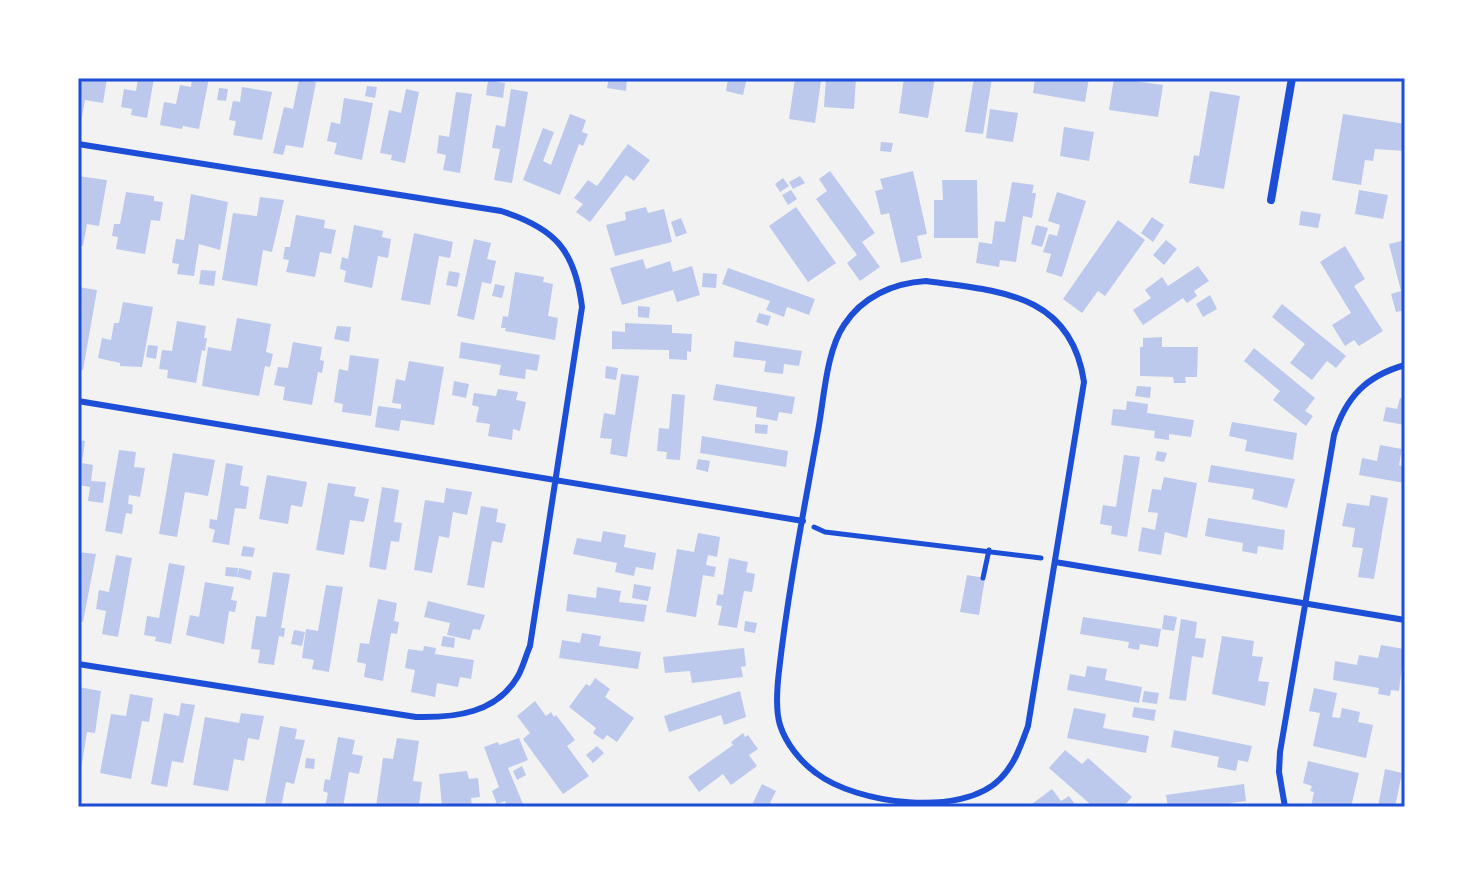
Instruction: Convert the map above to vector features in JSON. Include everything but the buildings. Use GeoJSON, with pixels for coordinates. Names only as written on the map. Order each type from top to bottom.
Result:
{"type":"FeatureCollection","features":[{"type":"Feature","properties":{"kind":"street"},"geometry":{"type":"LineString","coordinates":[[1271,200],[1292,78]]}},
{"type":"Feature","properties":{"kind":"lane"},"geometry":{"type":"LineString","coordinates":[[78,144],[501,211],[529,220],[553,236],[567,254],[578,276],[582,307],[530,646],[518,677],[500,697],[474,712],[448,718],[416,717],[78,664]]}},
{"type":"Feature","properties":{"kind":"lane"},"geometry":{"type":"LineString","coordinates":[[926,281],[1009,294],[1039,306],[1073,341],[1081,360],[1083,399],[1028,726],[1016,757],[1000,779],[976,794],[950,802],[895,800],[850,791],[817,775],[802,761],[780,725],[777,703],[778,672],[803,521],[832,351],[844,324],[858,308],[878,294],[897,285],[926,281]]}},
{"type":"Feature","properties":{"kind":"lane"},"geometry":{"type":"LineString","coordinates":[[1285,807],[1279,772],[1280,752],[1334,435],[1341,413],[1351,397],[1368,382],[1405,365]]}},
{"type":"Feature","properties":{"kind":"lane"},"geometry":{"type":"LineString","coordinates":[[78,401],[803,521]]}},
{"type":"Feature","properties":{"kind":"lane"},"geometry":{"type":"LineString","coordinates":[[1055,562],[1405,620]]}},
{"type":"Feature","properties":{"kind":"path"},"geometry":{"type":"LineString","coordinates":[[803,521],[825,532],[989,550],[1055,562]]}},
{"type":"Feature","properties":{"kind":"path"},"geometry":{"type":"LineString","coordinates":[[983,578],[989,550]]}}]}
